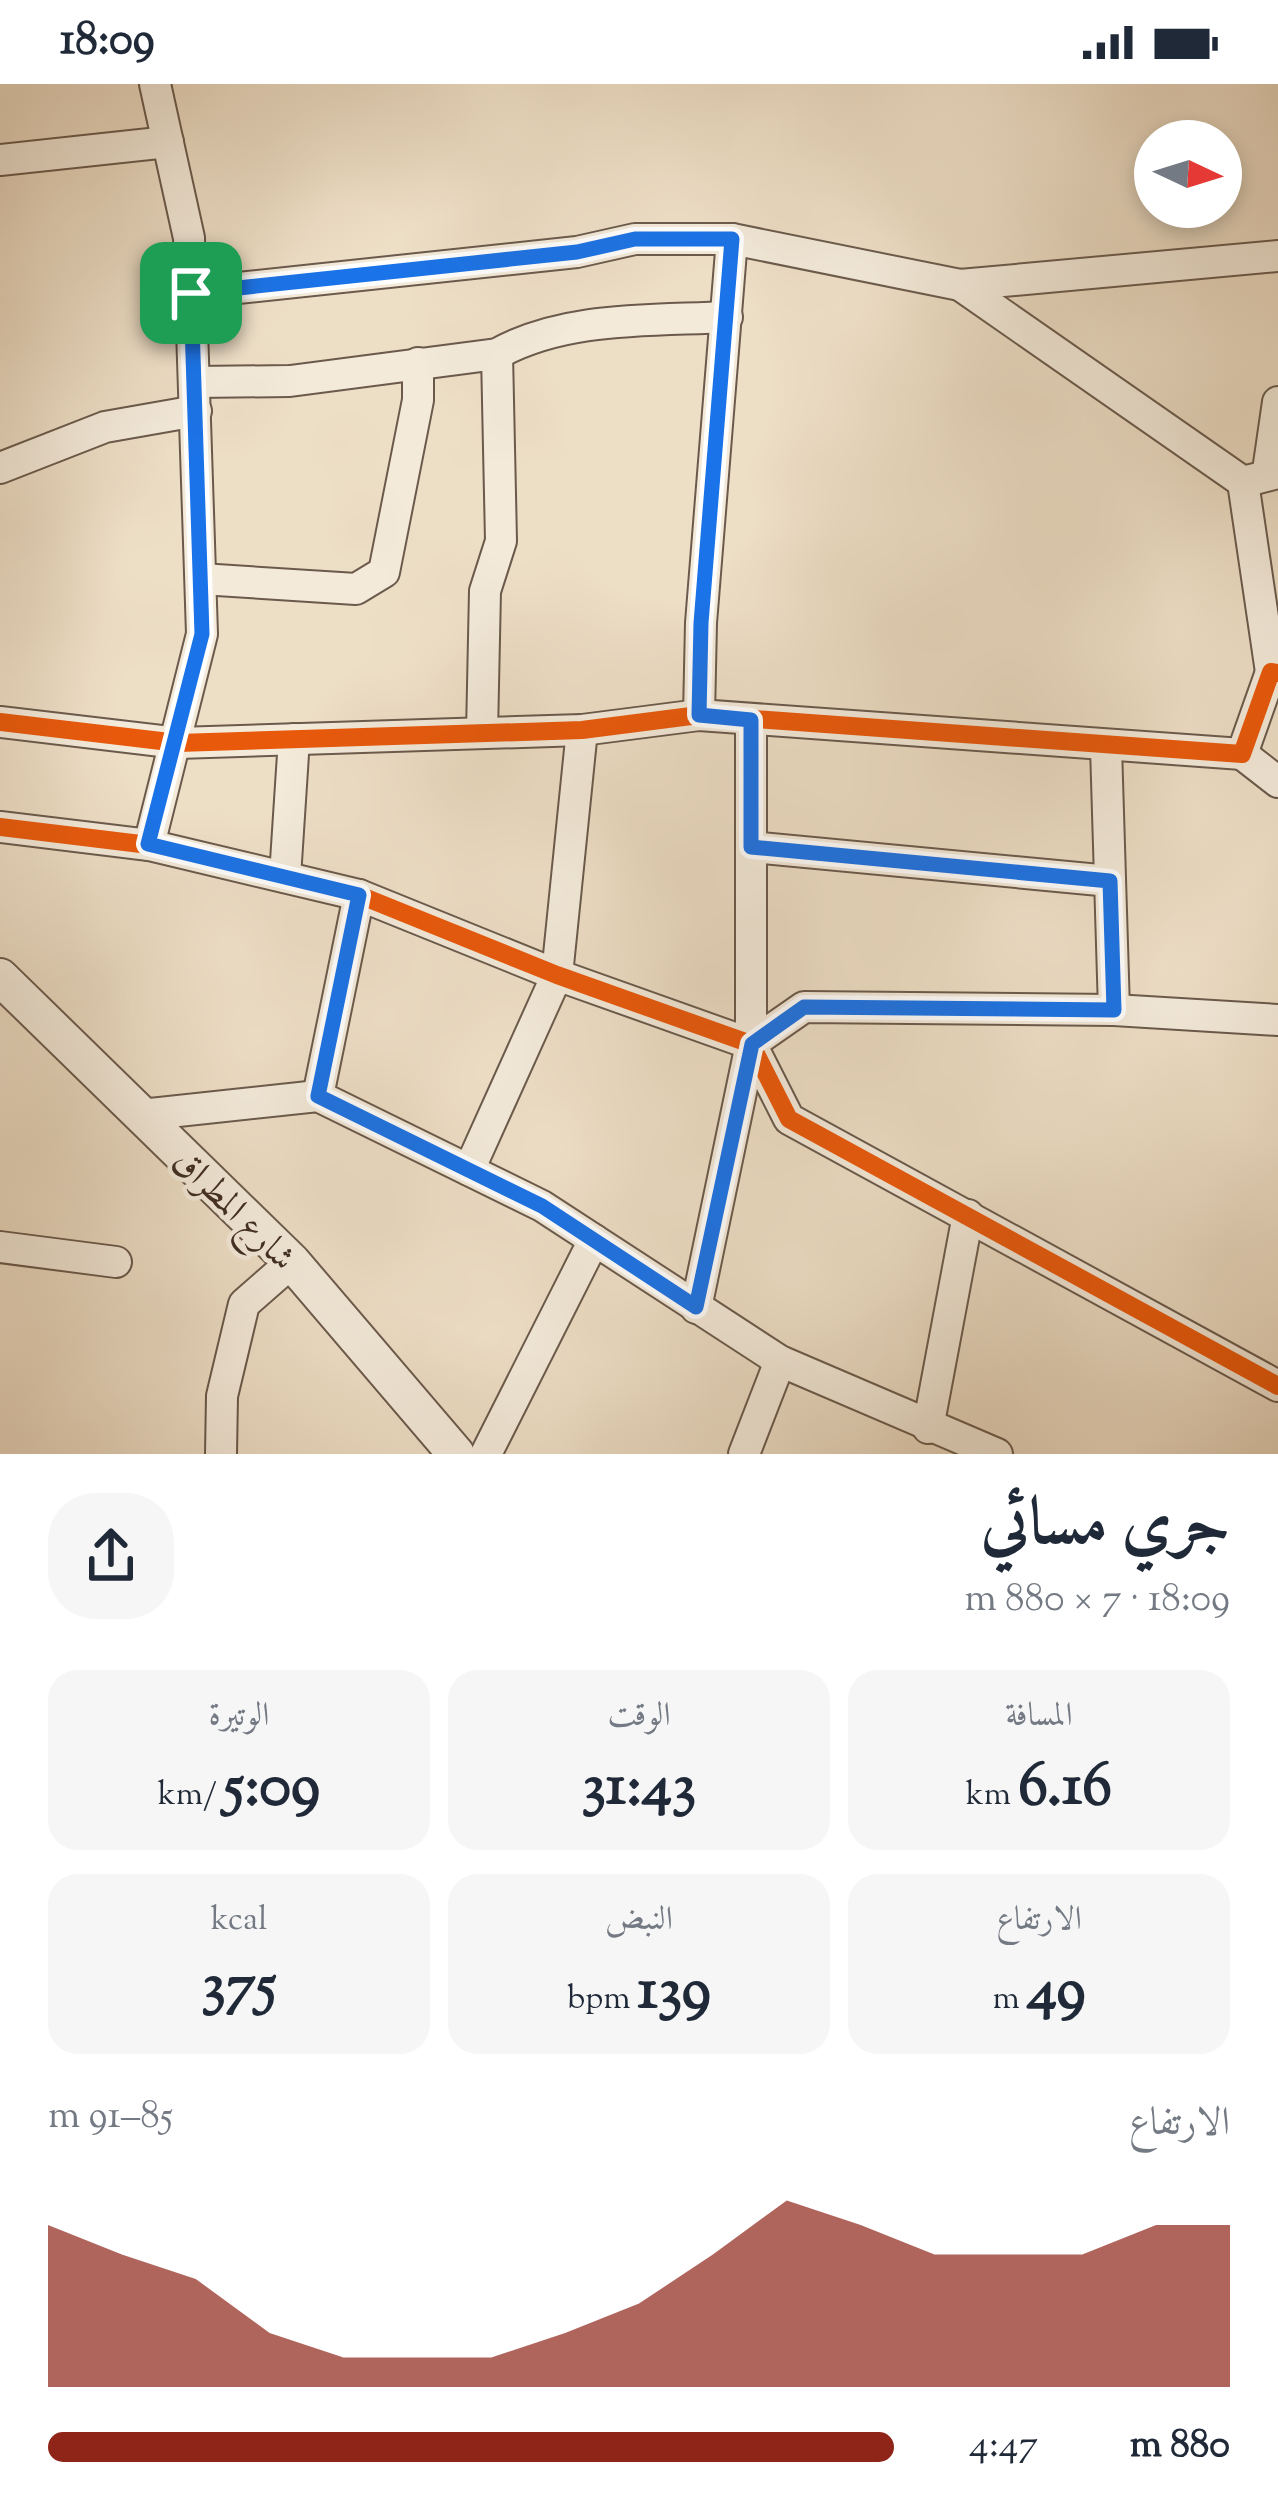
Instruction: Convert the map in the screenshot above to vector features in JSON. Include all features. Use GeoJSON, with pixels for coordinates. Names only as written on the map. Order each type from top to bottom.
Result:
{"type":"FeatureCollection","features":[{"type":"Feature","properties":{"kind":"street"},"geometry":{"type":"LineString","coordinates":[[148,844],[178,743],[202,634],[189,238],[154,84]]}},
{"type":"Feature","properties":{"kind":"street"},"geometry":{"type":"LineString","coordinates":[[0,160],[168,142]]}},
{"type":"Feature","properties":{"kind":"street"},"geometry":{"type":"LineString","coordinates":[[191,293],[577,252],[635,239],[732,239],[960,285],[1278,256]]}},
{"type":"Feature","properties":{"kind":"street"},"geometry":{"type":"LineString","coordinates":[[699,715],[701,623],[732,239]]}},
{"type":"Feature","properties":{"kind":"street"},"geometry":{"type":"LineString","coordinates":[[960,285],[1263,475]]}},
{"type":"Feature","properties":{"kind":"street"},"geometry":{"type":"LineString","coordinates":[[0,468],[195,397],[497,354],[525,339],[596,324],[727,317]]}},
{"type":"Feature","properties":{"kind":"street"},"geometry":{"type":"LineString","coordinates":[[482,734],[485,591],[500,541],[497,354]]}},
{"type":"Feature","properties":{"kind":"street"},"geometry":{"type":"LineString","coordinates":[[201,579],[356,590],[384,572],[418,400],[418,363]]}},
{"type":"Feature","properties":{"kind":"street"},"geometry":{"type":"LineString","coordinates":[[1242,754],[1274,673],[1263,475],[1278,402]]}},
{"type":"Feature","properties":{"kind":"street"},"geometry":{"type":"LineString","coordinates":[[0,722],[178,743],[582,730],[699,715],[1242,754],[1278,782]]}},
{"type":"Feature","properties":{"kind":"street"},"geometry":{"type":"LineString","coordinates":[[696,1307],[752,1044],[751,720]]}},
{"type":"Feature","properties":{"kind":"street"},"geometry":{"type":"LineString","coordinates":[[469,1170],[557,975],[582,730]]}},
{"type":"Feature","properties":{"kind":"street"},"geometry":{"type":"LineString","coordinates":[[285,878],[294,740]]}},
{"type":"Feature","properties":{"kind":"street"},"geometry":{"type":"LineString","coordinates":[[1106,747],[1114,1010]]}},
{"type":"Feature","properties":{"kind":"street"},"geometry":{"type":"LineString","coordinates":[[0,827],[148,844],[359,895],[557,975],[752,1044],[789,1119],[1278,1386]]}},
{"type":"Feature","properties":{"kind":"street"},"geometry":{"type":"LineString","coordinates":[[751,847],[1110,881]]}},
{"type":"Feature","properties":{"kind":"street"},"geometry":{"type":"LineString","coordinates":[[318,1096],[359,895]]}},
{"type":"Feature","properties":{"kind":"street","name":"شارع المطراق"},"geometry":{"type":"LineString","coordinates":[[0,977],[292,1262],[456,1454]]}},
{"type":"Feature","properties":{"kind":"street"},"geometry":{"type":"LineString","coordinates":[[752,1044],[804,1007],[1114,1010],[1278,1020]]}},
{"type":"Feature","properties":{"kind":"street"},"geometry":{"type":"LineString","coordinates":[[142,1115],[318,1096],[542,1206],[780,1361],[993,1453]]}},
{"type":"Feature","properties":{"kind":"street"},"geometry":{"type":"LineString","coordinates":[[928,1428],[968,1215]]}},
{"type":"Feature","properties":{"kind":"street"},"geometry":{"type":"LineString","coordinates":[[486,1454],[594,1240]]}},
{"type":"Feature","properties":{"kind":"street"},"geometry":{"type":"LineString","coordinates":[[0,1247],[116,1262]]}},
{"type":"Feature","properties":{"kind":"street"},"geometry":{"type":"LineString","coordinates":[[221,1454],[222,1396],[244,1304],[292,1262]]}},
{"type":"Feature","properties":{"kind":"street"},"geometry":{"type":"LineString","coordinates":[[743,1454],[780,1361]]}},
{"type":"Feature","properties":{"kind":"cycle path"},"geometry":{"type":"LineString","coordinates":[[0,722],[178,743],[582,730],[699,715],[1242,754],[1271,672],[1278,673]]}},
{"type":"Feature","properties":{"kind":"cycle path"},"geometry":{"type":"LineString","coordinates":[[0,827],[149,845],[359,895],[557,975],[751,1044],[789,1119],[1278,1386]]}},
{"type":"Feature","properties":{"kind":"route"},"geometry":{"type":"LineString","coordinates":[[635,239],[732,239],[701,623],[699,715],[751,720],[751,847],[1110,881],[1114,1010],[804,1007],[752,1044],[696,1307],[542,1206],[318,1096],[359,895],[148,844],[178,743],[202,634],[191,293],[577,252],[635,239]]}}]}
